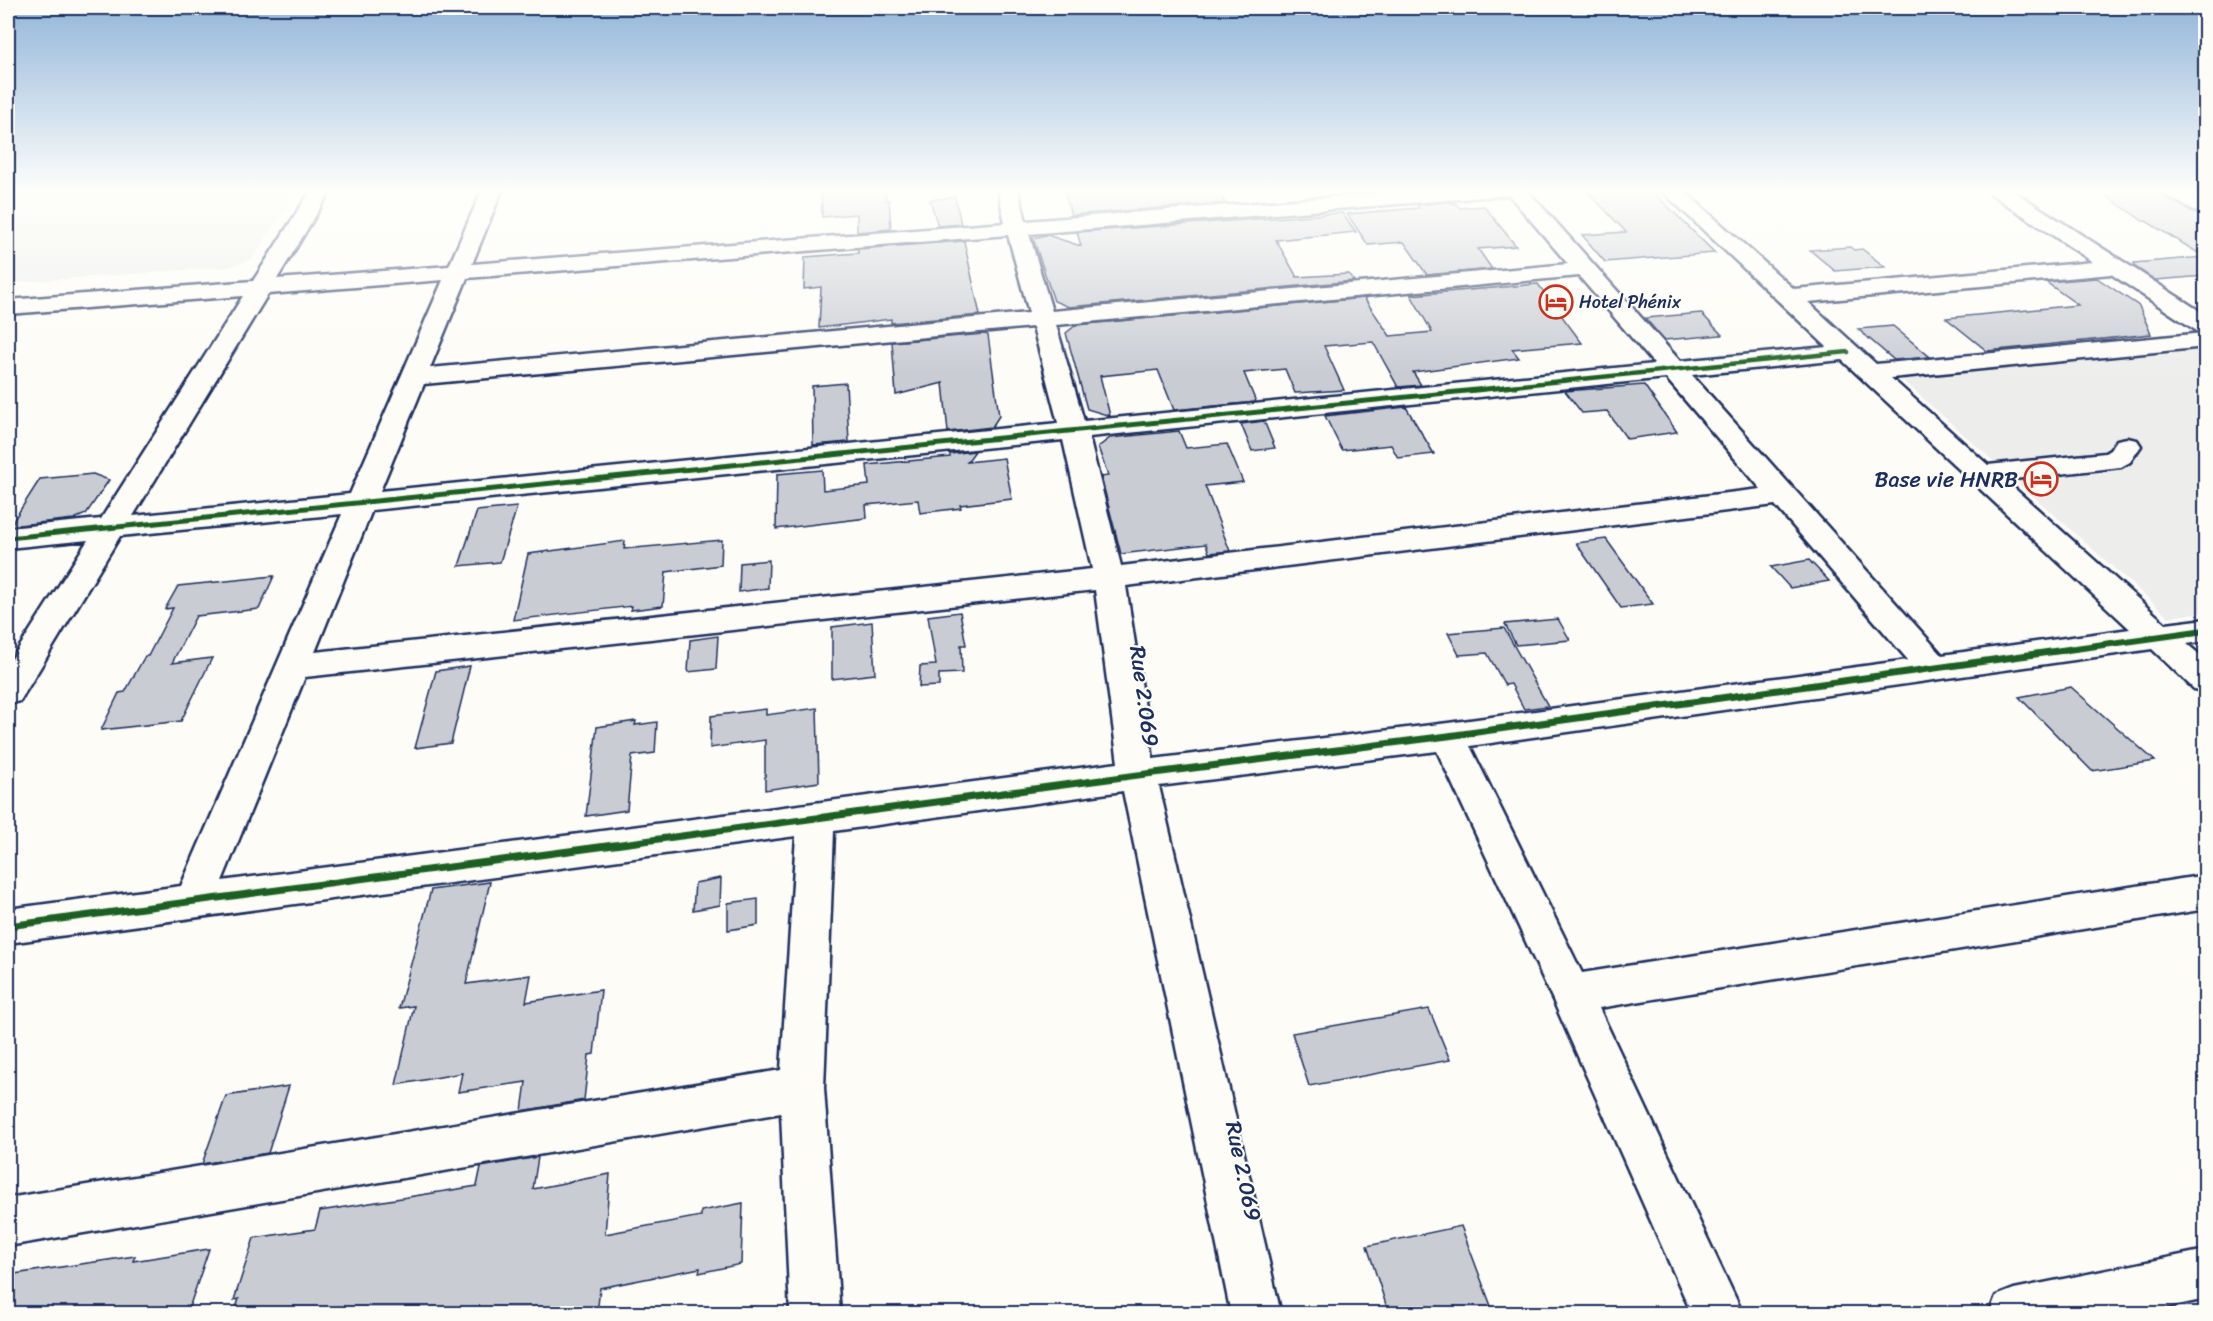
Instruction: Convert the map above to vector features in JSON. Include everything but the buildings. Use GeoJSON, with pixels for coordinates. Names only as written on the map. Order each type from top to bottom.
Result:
{"type":"FeatureCollection","features":[{"type":"Feature","properties":{"kind":"street"},"geometry":{"type":"LineString","coordinates":[[8,692],[283,252]]}},
{"type":"Feature","properties":{"kind":"street"},"geometry":{"type":"LineString","coordinates":[[194,901],[467,252]]}},
{"type":"Feature","properties":{"kind":"street"},"geometry":{"type":"LineString","coordinates":[[8,307],[265,280],[621,252]]}},
{"type":"Feature","properties":{"kind":"street","name":"Rue 2.069"},"geometry":{"type":"LineString","coordinates":[[1024,252],[1074,431],[1109,578],[1138,775],[1257,1314]]}},
{"type":"Feature","properties":{"kind":"street"},"geometry":{"type":"LineString","coordinates":[[1571,252],[1934,668]]}},
{"type":"Feature","properties":{"kind":"street"},"geometry":{"type":"LineString","coordinates":[[1738,252],[2205,680]]}},
{"type":"Feature","properties":{"kind":"street"},"geometry":{"type":"LineString","coordinates":[[2092,252],[2204,328]]}},
{"type":"Feature","properties":{"kind":"street"},"geometry":{"type":"LineString","coordinates":[[1787,297],[2115,267]]}},
{"type":"Feature","properties":{"kind":"street"},"geometry":{"type":"LineString","coordinates":[[414,377],[1586,269]]}},
{"type":"Feature","properties":{"kind":"street"},"geometry":{"type":"LineString","coordinates":[[8,293],[265,280]]}},
{"type":"Feature","properties":{"kind":"street"},"geometry":{"type":"LineString","coordinates":[[1870,372],[2204,328]]}},
{"type":"Feature","properties":{"kind":"street"},"geometry":{"type":"LineString","coordinates":[[8,538],[1848,352]]}},
{"type":"Feature","properties":{"kind":"street"},"geometry":{"type":"LineString","coordinates":[[1981,474],[2110,461],[2120,456],[2127,446]]}},
{"type":"Feature","properties":{"kind":"street"},"geometry":{"type":"LineString","coordinates":[[293,666],[1109,578],[1783,495]]}},
{"type":"Feature","properties":{"kind":"street"},"geometry":{"type":"LineString","coordinates":[[8,926],[1138,775],[1448,736],[2205,630]]}},
{"type":"Feature","properties":{"kind":"street"},"geometry":{"type":"LineString","coordinates":[[1448,736],[1571,994],[1718,1314]]}},
{"type":"Feature","properties":{"kind":"street"},"geometry":{"type":"LineString","coordinates":[[815,1314],[802,1088],[816,818]]}},
{"type":"Feature","properties":{"kind":"street"},"geometry":{"type":"LineString","coordinates":[[1571,994],[2205,892]]}},
{"type":"Feature","properties":{"kind":"street"},"geometry":{"type":"LineString","coordinates":[[8,1222],[802,1088]]}},
{"type":"Feature","properties":{"kind":"street"},"geometry":{"type":"LineString","coordinates":[[2014,1314],[2205,1274]]}},
{"type":"Feature","properties":{"kind":"shaded area"},"geometry":{"type":"Polygon","coordinates":[[[8,252],[257,252],[252,259],[229,267],[8,283],[8,252]]]}},
{"type":"Feature","properties":{"kind":"shaded area"},"geometry":{"type":"Polygon","coordinates":[[[2205,347],[2205,612],[2169,617],[1899,377],[2205,347]]]}},
{"type":"Feature","properties":{"kind":"cycle path"},"geometry":{"type":"LineString","coordinates":[[8,538],[1848,352]]}},
{"type":"Feature","properties":{"kind":"cycle path"},"geometry":{"type":"LineString","coordinates":[[8,926],[1138,775],[1448,736],[2206,630]]}},
{"type":"Feature","properties":{"kind":"place","name":"Hotel Phénix"},"geometry":{"type":"Point","coordinates":[1556,302]}},
{"type":"Feature","properties":{"kind":"place","name":"Base vie HNRB"},"geometry":{"type":"Point","coordinates":[2041,479]}}]}
